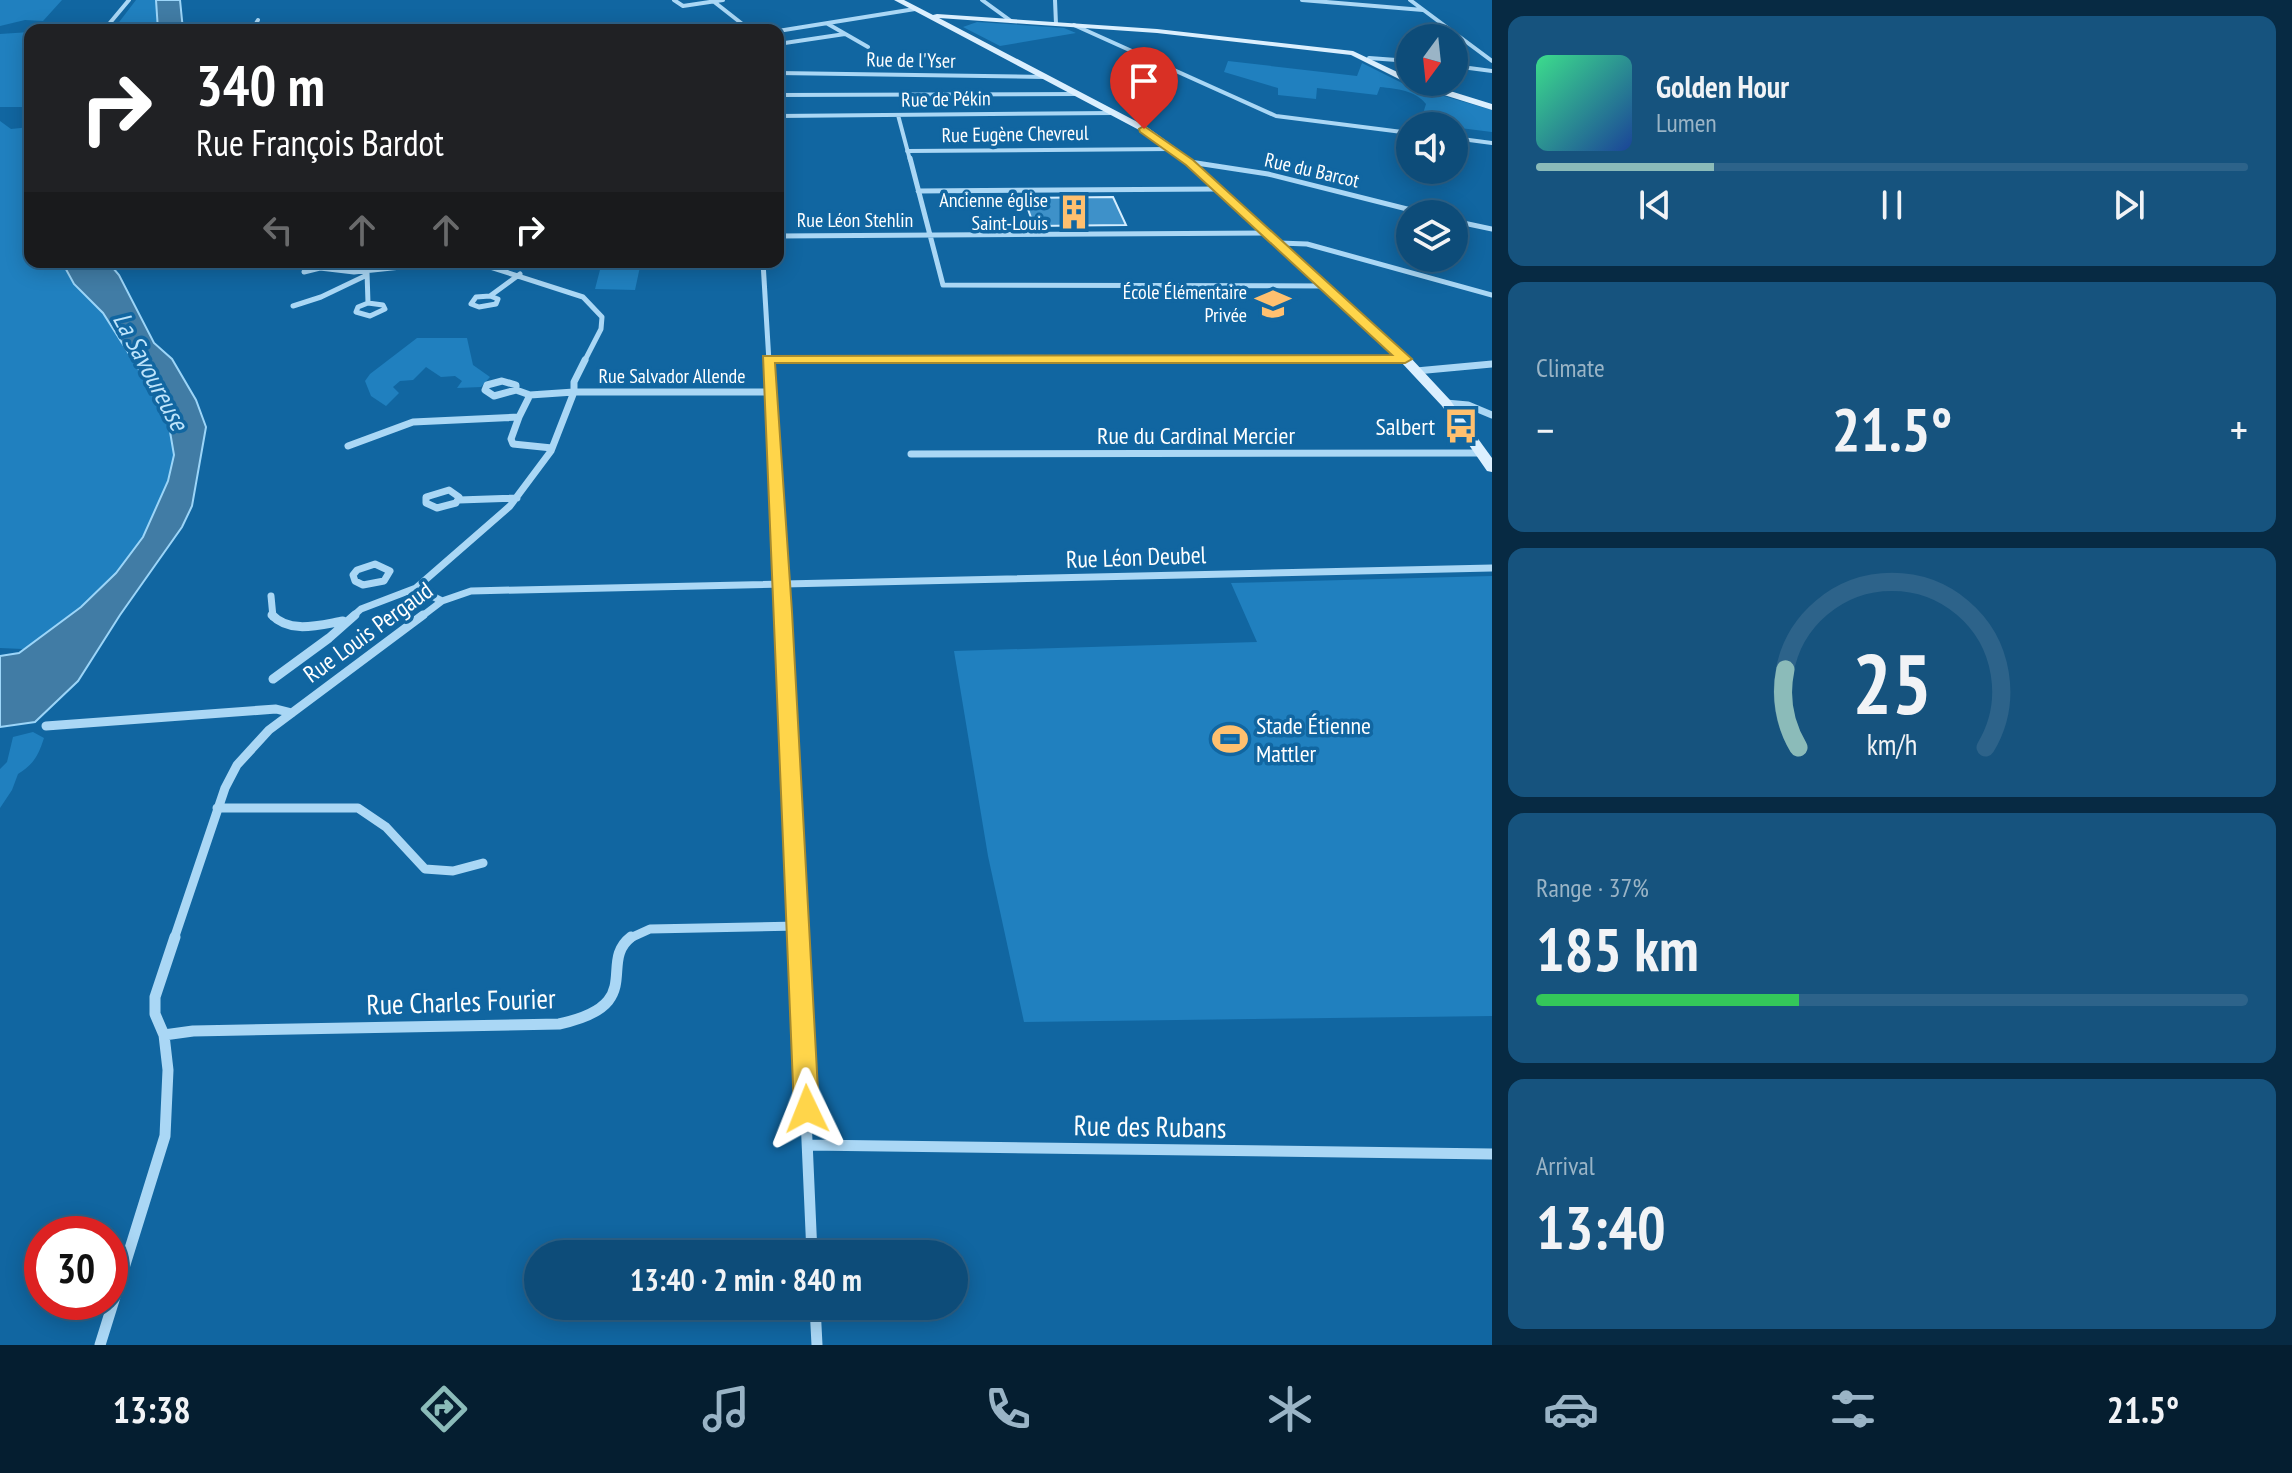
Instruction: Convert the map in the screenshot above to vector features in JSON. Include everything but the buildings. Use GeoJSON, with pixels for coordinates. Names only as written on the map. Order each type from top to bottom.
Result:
{"type":"FeatureCollection","features":[{"type":"Feature","properties":{"kind":"main road"},"geometry":{"type":"LineString","coordinates":[[898,0],[1113,113],[1190,162],[1405,359],[1446,403],[1492,468]]}},
{"type":"Feature","properties":{"kind":"main road"},"geometry":{"type":"LineString","coordinates":[[927,15],[1074,25],[1353,53],[1396,73]]}},
{"type":"Feature","properties":{"kind":"main road"},"geometry":{"type":"LineString","coordinates":[[1456,96],[1492,107]]}},
{"type":"Feature","properties":{"kind":"street"},"geometry":{"type":"LineString","coordinates":[[109,24],[129,0]]}},
{"type":"Feature","properties":{"kind":"street"},"geometry":{"type":"LineString","coordinates":[[674,0],[683,6],[723,0]]}},
{"type":"Feature","properties":{"kind":"street"},"geometry":{"type":"LineString","coordinates":[[982,0],[1011,21]]}},
{"type":"Feature","properties":{"kind":"street"},"geometry":{"type":"LineString","coordinates":[[1055,0],[1056,24]]}},
{"type":"Feature","properties":{"kind":"street"},"geometry":{"type":"LineString","coordinates":[[1302,0],[1423,10]]}},
{"type":"Feature","properties":{"kind":"street"},"geometry":{"type":"LineString","coordinates":[[1410,0],[1492,61]]}},
{"type":"Feature","properties":{"kind":"street"},"geometry":{"type":"LineString","coordinates":[[713,1],[742,24]]}},
{"type":"Feature","properties":{"kind":"street"},"geometry":{"type":"LineString","coordinates":[[784,30],[915,9]]}},
{"type":"Feature","properties":{"kind":"street"},"geometry":{"type":"LineString","coordinates":[[256,24],[258,20]]}},
{"type":"Feature","properties":{"kind":"street"},"geometry":{"type":"LineString","coordinates":[[827,23],[868,47]]}},
{"type":"Feature","properties":{"kind":"street"},"geometry":{"type":"LineString","coordinates":[[1074,25],[1276,116],[1396,131]]}},
{"type":"Feature","properties":{"kind":"street"},"geometry":{"type":"LineString","coordinates":[[784,43],[845,34]]}},
{"type":"Feature","properties":{"kind":"street"},"geometry":{"type":"LineString","coordinates":[[1369,58],[1396,60]]}},
{"type":"Feature","properties":{"kind":"street"},"geometry":{"type":"LineString","coordinates":[[1468,68],[1492,71]]}},
{"type":"Feature","properties":{"kind":"street","name":"Rue de l'Yser"},"geometry":{"type":"LineString","coordinates":[[784,73],[1045,77]]}},
{"type":"Feature","properties":{"kind":"street"},"geometry":{"type":"LineString","coordinates":[[784,95],[1078,94]]}},
{"type":"Feature","properties":{"kind":"street","name":"Rue de Pékin"},"geometry":{"type":"LineString","coordinates":[[784,116],[1113,113]]}},
{"type":"Feature","properties":{"kind":"street"},"geometry":{"type":"LineString","coordinates":[[898,115],[943,285],[1328,286]]}},
{"type":"Feature","properties":{"kind":"street"},"geometry":{"type":"LineString","coordinates":[[1468,140],[1492,143]]}},
{"type":"Feature","properties":{"kind":"street","name":"Rue Eugène Chevreul"},"geometry":{"type":"LineString","coordinates":[[907,151],[1172,149]]}},
{"type":"Feature","properties":{"kind":"street","name":"Rue du Barcot"},"geometry":{"type":"LineString","coordinates":[[1190,162],[1268,174],[1396,206]]}},
{"type":"Feature","properties":{"kind":"street"},"geometry":{"type":"LineString","coordinates":[[918,191],[1219,189]]}},
{"type":"Feature","properties":{"kind":"street"},"geometry":{"type":"LineString","coordinates":[[1468,224],[1492,229]]}},
{"type":"Feature","properties":{"kind":"street","name":"Rue Léon Stehlin"},"geometry":{"type":"LineString","coordinates":[[784,236],[1268,233]]}},
{"type":"Feature","properties":{"kind":"street"},"geometry":{"type":"LineString","coordinates":[[1279,243],[1307,244],[1492,295]]}},
{"type":"Feature","properties":{"kind":"street","name":"Rue Salvador Allende"},"geometry":{"type":"LineString","coordinates":[[304,272],[320,268],[367,273],[415,268]]}},
{"type":"Feature","properties":{"kind":"street","name":"Rue Salvador Allende"},"geometry":{"type":"LineString","coordinates":[[416,588],[517,498],[552,448],[574,392],[574,382],[601,329],[602,317],[583,297],[520,274],[489,268]]}},
{"type":"Feature","properties":{"kind":"street"},"geometry":{"type":"LineString","coordinates":[[763,268],[799,926],[811,1240]]}},
{"type":"Feature","properties":{"kind":"street"},"geometry":{"type":"LineString","coordinates":[[293,306],[321,297],[367,273],[368,303]]}},
{"type":"Feature","properties":{"kind":"street"},"geometry":{"type":"LineString","coordinates":[[490,296],[520,274]]}},
{"type":"Feature","properties":{"kind":"street"},"geometry":{"type":"LineString","coordinates":[[768,359],[1405,359]]}},
{"type":"Feature","properties":{"kind":"street"},"geometry":{"type":"LineString","coordinates":[[1416,371],[1492,364]]}},
{"type":"Feature","properties":{"kind":"street"},"geometry":{"type":"LineString","coordinates":[[516,390],[530,395],[574,392]]}},
{"type":"Feature","properties":{"kind":"street","name":"Rue Salvador Allende"},"geometry":{"type":"LineString","coordinates":[[574,392],[771,392]]}},
{"type":"Feature","properties":{"kind":"street"},"geometry":{"type":"LineString","coordinates":[[530,395],[511,439],[513,444],[552,448]]}},
{"type":"Feature","properties":{"kind":"street"},"geometry":{"type":"LineString","coordinates":[[1446,403],[1468,405],[1492,415]]}},
{"type":"Feature","properties":{"kind":"street"},"geometry":{"type":"LineString","coordinates":[[348,446],[413,422],[519,417]]}},
{"type":"Feature","properties":{"kind":"street","name":"Rue du Cardinal Mercier"},"geometry":{"type":"LineString","coordinates":[[911,454],[1481,453]]}},
{"type":"Feature","properties":{"kind":"street"},"geometry":{"type":"LineString","coordinates":[[459,500],[517,498]]}},
{"type":"Feature","properties":{"kind":"street","name":"Rue Léon Deubel"},"geometry":{"type":"LineString","coordinates":[[780,586],[1492,568]]}},
{"type":"Feature","properties":{"kind":"street"},"geometry":{"type":"LineString","coordinates":[[384,581],[400,594]]}},
{"type":"Feature","properties":{"kind":"street","name":"Rue Louis Pergaud"},"geometry":{"type":"LineString","coordinates":[[100,1345],[165,1136],[168,1070],[164,1035],[155,1014],[155,997],[217,808],[237,765],[256,742],[442,601],[471,591],[780,586]]}},
{"type":"Feature","properties":{"kind":"street"},"geometry":{"type":"LineString","coordinates":[[273,679],[329,638],[344,621],[361,609],[416,588],[442,601]]}},
{"type":"Feature","properties":{"kind":"street"},"geometry":{"type":"LineString","coordinates":[[271,596],[272,616],[286,625],[301,627],[344,621]]}},
{"type":"Feature","properties":{"kind":"street"},"geometry":{"type":"LineString","coordinates":[[46,726],[276,709],[292,713]]}},
{"type":"Feature","properties":{"kind":"street"},"geometry":{"type":"LineString","coordinates":[[217,808],[358,808],[369,812],[400,839],[425,869],[453,871],[483,863]]}},
{"type":"Feature","properties":{"kind":"street","name":"Rue Charles Fourier"},"geometry":{"type":"LineString","coordinates":[[164,1035],[193,1031],[559,1024],[591,1015],[606,1003],[617,986],[618,959],[623,944],[633,935],[650,929],[799,926]]}},
{"type":"Feature","properties":{"kind":"street","name":"Rue des Rubans"},"geometry":{"type":"LineString","coordinates":[[808,1145],[1492,1154]]}},
{"type":"Feature","properties":{"kind":"street"},"geometry":{"type":"LineString","coordinates":[[816,1320],[817,1345]]}},
{"type":"Feature","properties":{"kind":"shaded area"},"geometry":{"type":"Polygon","coordinates":[[[0,0],[62,0],[43,21],[25,20],[0,26],[0,0]]]}},
{"type":"Feature","properties":{"kind":"shaded area"},"geometry":{"type":"Polygon","coordinates":[[[136,0],[161,0],[159,24],[118,24],[136,0]]]}},
{"type":"Feature","properties":{"kind":"shaded area"},"geometry":{"type":"Polygon","coordinates":[[[977,22],[1064,28],[1076,33],[1000,46],[963,27],[977,22]]]}},
{"type":"Feature","properties":{"kind":"shaded area"},"geometry":{"type":"Polygon","coordinates":[[[24,32],[24,107],[0,107],[0,34],[24,32]]]}},
{"type":"Feature","properties":{"kind":"shaded area"},"geometry":{"type":"Polygon","coordinates":[[[1228,61],[1357,76],[1362,63],[1396,80],[1396,90],[1380,87],[1377,95],[1317,88],[1316,99],[1278,95],[1278,88],[1224,72],[1228,61]]]}},
{"type":"Feature","properties":{"kind":"shaded area"},"geometry":{"type":"Polygon","coordinates":[[[1417,96],[1444,96],[1492,110],[1492,132],[1468,129],[1468,112],[1423,112],[1426,104],[1417,96]]]}},
{"type":"Feature","properties":{"kind":"shaded area"},"geometry":{"type":"Polygon","coordinates":[[[0,121],[11,129],[24,128],[24,268],[80,268],[167,414],[174,455],[168,481],[143,537],[116,573],[81,607],[58,639],[23,649],[0,648],[0,121]]]}},
{"type":"Feature","properties":{"kind":"shaded area"},"geometry":{"type":"Polygon","coordinates":[[[600,268],[640,268],[635,290],[595,289],[600,268]]]}},
{"type":"Feature","properties":{"kind":"shaded area"},"geometry":{"type":"Polygon","coordinates":[[[417,338],[467,338],[473,365],[490,377],[481,387],[457,388],[462,381],[455,376],[441,377],[426,367],[413,380],[400,381],[393,387],[399,393],[386,406],[371,396],[365,381],[417,338]]]}},
{"type":"Feature","properties":{"kind":"shaded area","name":"Stade Étienne Mattler"},"geometry":{"type":"Polygon","coordinates":[[[1492,576],[1492,1016],[1024,1022],[988,856],[954,651],[1257,642],[1231,583],[1492,576]]]}},
{"type":"Feature","properties":{"kind":"shaded area"},"geometry":{"type":"Polygon","coordinates":[[[33,732],[44,738],[40,750],[32,763],[18,774],[0,808],[0,769],[7,762],[13,737],[33,732]]]}},
{"type":"Feature","properties":{"kind":"water"},"geometry":{"type":"Polygon","coordinates":[[[156,0],[180,0],[182,24],[158,24],[156,0]]]}},
{"type":"Feature","properties":{"kind":"water","name":"La Savoureuse"},"geometry":{"type":"Polygon","coordinates":[[[65,268],[113,268],[154,343],[172,359],[196,400],[206,427],[192,506],[182,527],[78,681],[35,722],[0,727],[0,656],[19,653],[81,607],[116,573],[143,537],[168,481],[174,455],[167,414],[103,313],[74,284],[65,268]]]}},
{"type":"Feature","properties":{"kind":"place","name":"Ancienne église Saint-Louis"},"geometry":{"type":"Point","coordinates":[1074,212]}},
{"type":"Feature","properties":{"kind":"place","name":"École Élémentaire Privée"},"geometry":{"type":"Point","coordinates":[1273,304]}},
{"type":"Feature","properties":{"kind":"place","name":"Salbert"},"geometry":{"type":"Point","coordinates":[1461,426]}},
{"type":"Feature","properties":{"kind":"place","name":"Stade Étienne Mattler"},"geometry":{"type":"Point","coordinates":[1230,739]}},
{"type":"Feature","properties":{"kind":"route"},"geometry":{"type":"LineString","coordinates":[[807,1109],[784,612],[768,359],[1405,359],[1190,162],[1144,129]]}}]}
